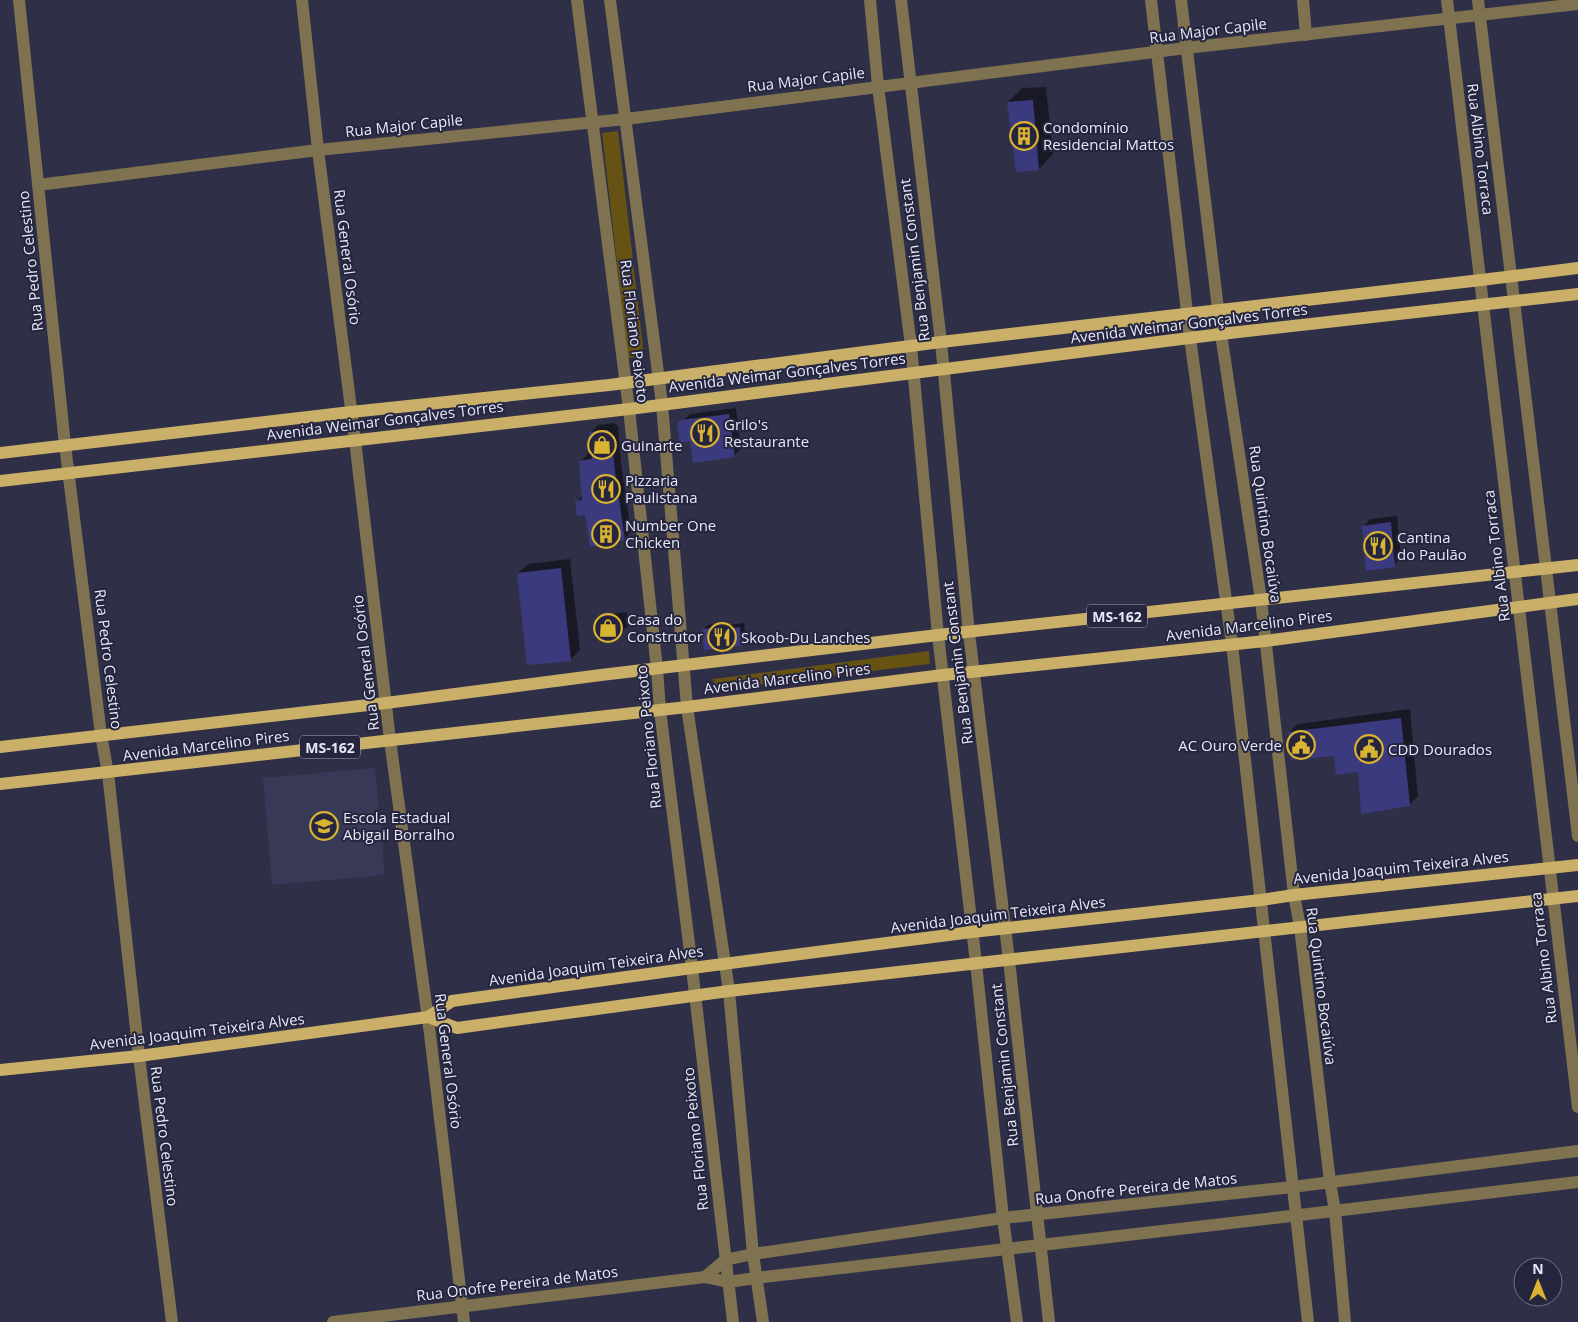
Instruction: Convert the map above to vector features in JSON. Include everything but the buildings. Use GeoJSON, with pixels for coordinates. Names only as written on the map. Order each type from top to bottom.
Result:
{"type":"FeatureCollection","features":[{"type":"Feature","properties":{"kind":"main road","name":"Avenida Weimar Gonçalves Torres"},"geometry":{"type":"LineString","coordinates":[[0,452],[625,383],[941,342],[1578,268]]}},
{"type":"Feature","properties":{"kind":"main road","name":"Avenida Weimar Gonçalves Torres"},"geometry":{"type":"LineString","coordinates":[[0,481],[629,409],[1221,334],[1578,294]]}},
{"type":"Feature","properties":{"kind":"main road","name":"Avenida Marcelino Pires"},"geometry":{"type":"LineString","coordinates":[[0,747],[386,703],[969,632],[1578,565]]}},
{"type":"Feature","properties":{"kind":"main road","name":"Avenida Marcelino Pires"},"geometry":{"type":"LineString","coordinates":[[0,784],[687,707],[974,671],[1265,641],[1578,599]]}},
{"type":"Feature","properties":{"kind":"main road","name":"Avenida Joaquim Teixeira Alves"},"geometry":{"type":"LineString","coordinates":[[0,1070],[139,1056],[428,1017],[452,1001],[692,968],[972,932],[1578,865]]}},
{"type":"Feature","properties":{"kind":"main road","name":"Avenida Joaquim Teixeira Alves"},"geometry":{"type":"LineString","coordinates":[[428,1017],[457,1028],[729,991],[1578,896]]}},
{"type":"Feature","properties":{"kind":"street","name":"Rua Pedro Celestino"},"geometry":{"type":"LineString","coordinates":[[19,0],[65,445],[101,735],[108,773],[139,1056],[172,1322]]}},
{"type":"Feature","properties":{"kind":"street","name":"Rua General Osório"},"geometry":{"type":"LineString","coordinates":[[302,0],[318,150],[352,412],[390,740],[428,1017],[464,1322]]}},
{"type":"Feature","properties":{"kind":"street","name":"Rua Floriano Peixoto"},"geometry":{"type":"LineString","coordinates":[[577,0],[629,409],[660,710],[733,1322]]}},
{"type":"Feature","properties":{"kind":"street","name":"Rua Floriano Peixoto"},"geometry":{"type":"LineString","coordinates":[[610,0],[662,404],[687,707],[729,991],[753,1254],[763,1322]]}},
{"type":"Feature","properties":{"kind":"street","name":"Rua Benjamin Constant"},"geometry":{"type":"LineString","coordinates":[[870,0],[878,86],[911,346],[938,636],[1003,1218],[1017,1322]]}},
{"type":"Feature","properties":{"kind":"street","name":"Rua Benjamin Constant"},"geometry":{"type":"LineString","coordinates":[[901,0],[941,342],[942,369],[969,632],[1049,1322]]}},
{"type":"Feature","properties":{"kind":"street"},"geometry":{"type":"LineString","coordinates":[[1151,0],[1190,338],[1232,644],[1308,1322]]}},
{"type":"Feature","properties":{"kind":"street","name":"Rua Quintino Bocaiúva"},"geometry":{"type":"LineString","coordinates":[[1181,0],[1221,334],[1261,600],[1294,895],[1300,927],[1335,1211],[1345,1322]]}},
{"type":"Feature","properties":{"kind":"street"},"geometry":{"type":"LineString","coordinates":[[1303,0],[1306,35]]}},
{"type":"Feature","properties":{"kind":"street","name":"Rua Albino Torraca"},"geometry":{"type":"LineString","coordinates":[[1447,0],[1578,1107]]}},
{"type":"Feature","properties":{"kind":"street","name":"Rua Albino Torraca"},"geometry":{"type":"LineString","coordinates":[[1478,0],[1578,836]]}},
{"type":"Feature","properties":{"kind":"street","name":"Rua Major Capile"},"geometry":{"type":"LineString","coordinates":[[38,185],[318,150],[626,119],[1186,48],[1449,20],[1578,4]]}},
{"type":"Feature","properties":{"kind":"street","name":"Rua Onofre Pereira de Matos"},"geometry":{"type":"LineString","coordinates":[[704,1277],[725,1260],[753,1254],[1003,1218],[1292,1187],[1578,1151]]}},
{"type":"Feature","properties":{"kind":"street","name":"Rua Onofre Pereira de Matos"},"geometry":{"type":"LineString","coordinates":[[333,1322],[704,1277],[728,1282],[1008,1251],[1578,1182]]}},
{"type":"Feature","properties":{"kind":"shaded area"},"geometry":{"type":"Polygon","coordinates":[[[618,131],[644,356],[628,358],[602,133],[618,131]]]}},
{"type":"Feature","properties":{"kind":"shaded area"},"geometry":{"type":"Polygon","coordinates":[[[929,651],[930,664],[715,690],[713,679],[929,651]]]}},
{"type":"Feature","properties":{"kind":"shaded area","name":"Escola Estadual Abigail Borralho"},"geometry":{"type":"Polygon","coordinates":[[[375,768],[385,875],[272,885],[263,778],[375,768]]]}},
{"type":"Feature","properties":{"kind":"place","name":"Condomínio Residencial Mattos"},"geometry":{"type":"Point","coordinates":[1024,136]}},
{"type":"Feature","properties":{"kind":"place","name":"Grilo's Restaurante"},"geometry":{"type":"Point","coordinates":[705,433]}},
{"type":"Feature","properties":{"kind":"place","name":"Guinarte"},"geometry":{"type":"Point","coordinates":[602,445]}},
{"type":"Feature","properties":{"kind":"place","name":"Pizzaria Paulistana"},"geometry":{"type":"Point","coordinates":[606,489]}},
{"type":"Feature","properties":{"kind":"place","name":"Number One Chicken"},"geometry":{"type":"Point","coordinates":[606,534]}},
{"type":"Feature","properties":{"kind":"place","name":"Cantina do Paulão"},"geometry":{"type":"Point","coordinates":[1378,546]}},
{"type":"Feature","properties":{"kind":"place","name":"Casa do Construtor"},"geometry":{"type":"Point","coordinates":[608,628]}},
{"type":"Feature","properties":{"kind":"place","name":"Skoob-Du Lanches"},"geometry":{"type":"Point","coordinates":[722,637]}},
{"type":"Feature","properties":{"kind":"place","name":"AC Ouro Verde"},"geometry":{"type":"Point","coordinates":[1301,745]}},
{"type":"Feature","properties":{"kind":"place","name":"CDD Dourados"},"geometry":{"type":"Point","coordinates":[1369,749]}},
{"type":"Feature","properties":{"kind":"place","name":"Escola Estadual Abigail Borralho"},"geometry":{"type":"Point","coordinates":[324,826]}}]}
